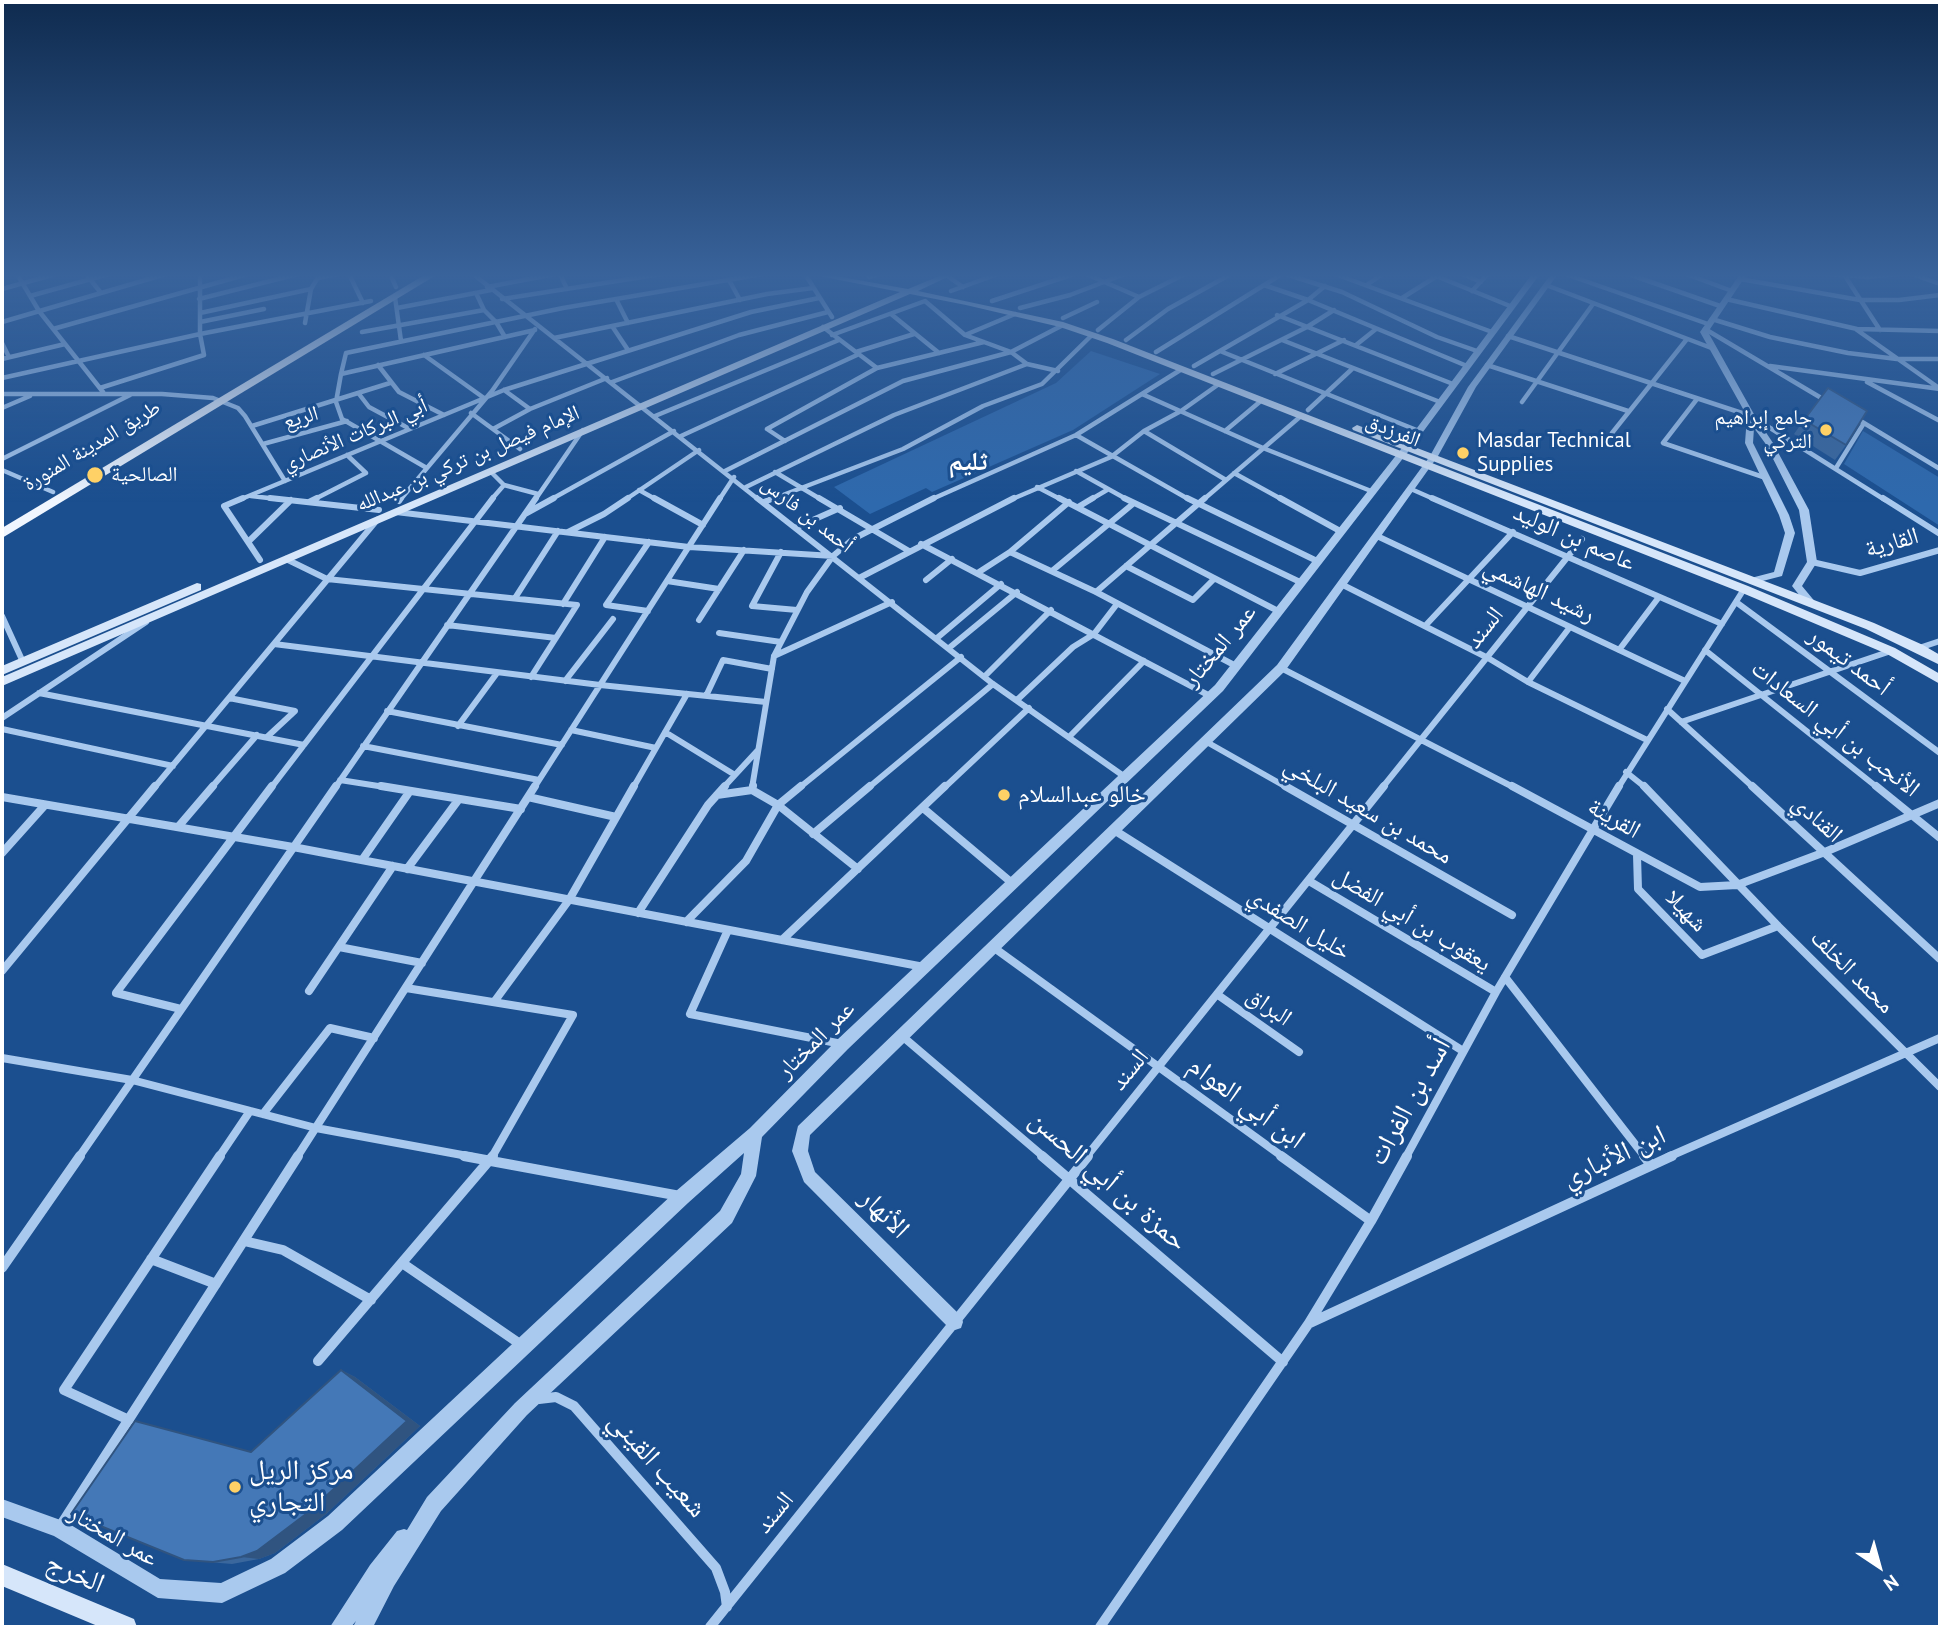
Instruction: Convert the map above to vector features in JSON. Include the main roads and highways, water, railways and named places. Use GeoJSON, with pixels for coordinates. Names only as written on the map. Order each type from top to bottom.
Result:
{"type":"FeatureCollection","features":[{"type":"Feature","properties":{"kind":"main road","name":"طريق المدينة المنورة"},"geometry":{"type":"LineString","coordinates":[[2,534],[294,350]]}},
{"type":"Feature","properties":{"kind":"main road","name":"طريق المدينة المنورة"},"geometry":{"type":"LineString","coordinates":[[2,522],[304,350]]}},
{"type":"Feature","properties":{"kind":"main road","name":"الإمام فيصل بن تركي بن عبدالله"},"geometry":{"type":"LineString","coordinates":[[397,506],[490,471],[753,350]]}},
{"type":"Feature","properties":{"kind":"main road","name":"الإمام فيصل بن تركي بن عبدالله"},"geometry":{"type":"LineString","coordinates":[[2,682],[286,559],[520,449],[767,350]]}},
{"type":"Feature","properties":{"kind":"main road","name":"الفرزدق"},"geometry":{"type":"LineString","coordinates":[[1137,350],[1219,384],[1304,413]]}},
{"type":"Feature","properties":{"kind":"main road","name":"الفرزدق"},"geometry":{"type":"LineString","coordinates":[[1151,350],[1304,413],[1431,460],[1747,585],[1891,651],[1940,680]]}},
{"type":"Feature","properties":{"kind":"main road","name":"الإمام فيصل بن تركي بن عبدالله"},"geometry":{"type":"LineString","coordinates":[[2,671],[260,560],[378,515]]}},
{"type":"Feature","properties":{"kind":"main road","name":"الفرزدق"},"geometry":{"type":"LineString","coordinates":[[1747,585],[1812,604],[1919,648],[1940,661]]}},
{"type":"Feature","properties":{"kind":"main road","name":"الخرج"},"geometry":{"type":"LineString","coordinates":[[2,1575],[126,1627]]}},
{"type":"Feature","properties":{"kind":"place","name":"جامع إبراهيم التركي"},"geometry":{"type":"Point","coordinates":[1826,430]}},
{"type":"Feature","properties":{"kind":"place","name":"Masdar Technical Supplies"},"geometry":{"type":"Point","coordinates":[1463,453]}},
{"type":"Feature","properties":{"kind":"place","name":"الصالحية"},"geometry":{"type":"Point","coordinates":[95,475]}},
{"type":"Feature","properties":{"kind":"place","name":"خالو عبدالسلام"},"geometry":{"type":"Point","coordinates":[1004,795]}},
{"type":"Feature","properties":{"kind":"place","name":"مركز الريل التجاري"},"geometry":{"type":"Point","coordinates":[235,1487]}},
{"type":"Feature","properties":{"kind":"district","name":"ثليم"},"geometry":{"type":"Point","coordinates":[968,463]}}]}
